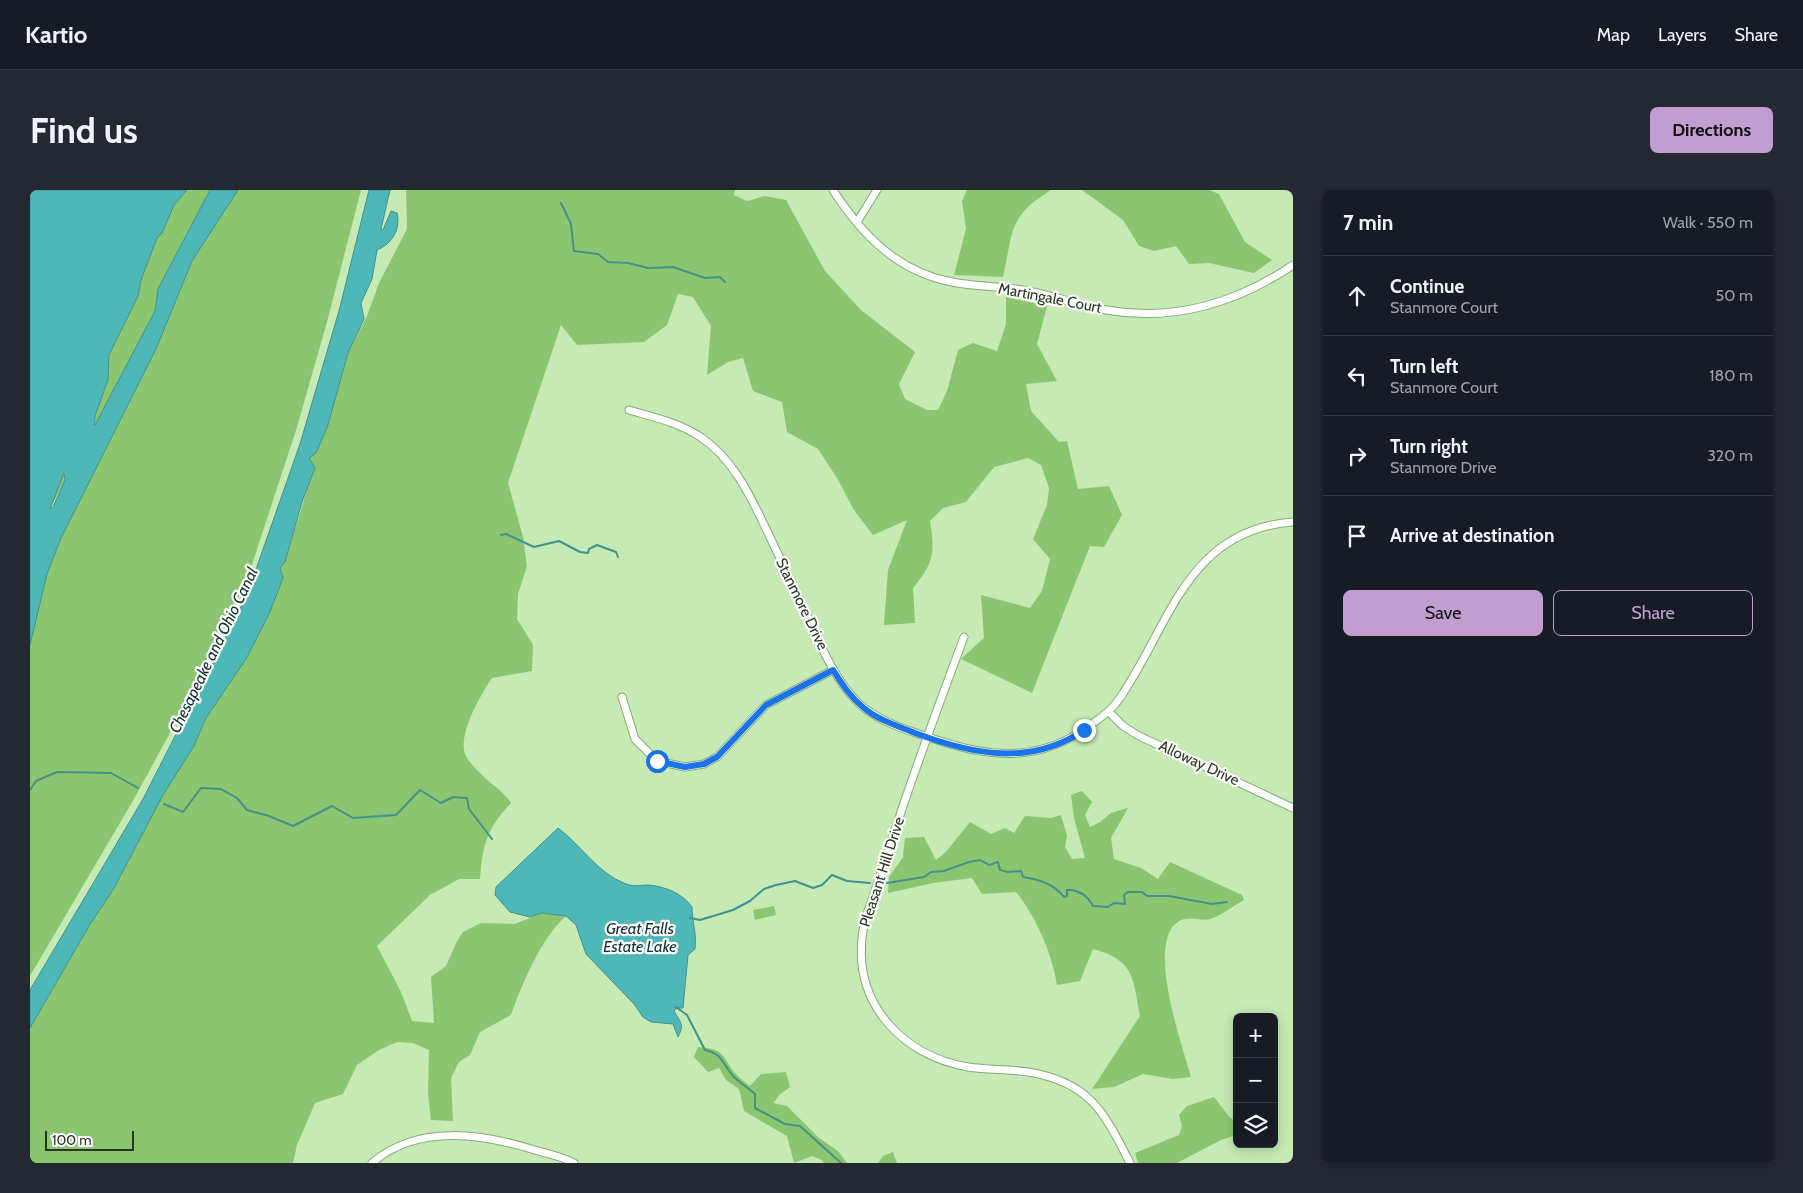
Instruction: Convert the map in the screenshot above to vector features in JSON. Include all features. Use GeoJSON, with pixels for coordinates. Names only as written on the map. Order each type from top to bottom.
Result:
{"type":"FeatureCollection","features":[{"type":"Feature","properties":{"kind":"street","name":"Martingale Court"},"geometry":{"type":"LineString","coordinates":[[833,190],[873,242],[892,258],[936,278],[954,283],[1028,291],[1106,310],[1129,313],[1182,311],[1204,307],[1251,290],[1293,265]]}},
{"type":"Feature","properties":{"kind":"street"},"geometry":{"type":"LineString","coordinates":[[857,222],[877,190]]}},
{"type":"Feature","properties":{"kind":"street","name":"Stanmore Drive"},"geometry":{"type":"LineString","coordinates":[[629,410],[674,423],[699,436],[726,460],[740,479],[758,513],[833,670],[845,690],[865,710],[886,721],[926,737],[982,753],[1004,755],[1027,753],[1052,747],[1076,736],[1109,712],[1131,681],[1183,586],[1204,562],[1232,541],[1260,528],[1293,522]]}},
{"type":"Feature","properties":{"kind":"street","name":"Pleasant Hill Drive"},"geometry":{"type":"LineString","coordinates":[[964,637],[926,737],[864,924],[862,959],[870,995],[890,1027],[909,1045],[929,1056],[953,1064],[1028,1072],[1066,1083],[1086,1096],[1105,1115],[1130,1163]]}},
{"type":"Feature","properties":{"kind":"street"},"geometry":{"type":"LineString","coordinates":[[622,697],[635,739],[657,761],[685,767],[704,764],[717,757],[766,705],[833,670]]}},
{"type":"Feature","properties":{"kind":"street","name":"Alloway Drive"},"geometry":{"type":"LineString","coordinates":[[1109,712],[1123,726],[1139,736],[1293,808]]}},
{"type":"Feature","properties":{"kind":"street"},"geometry":{"type":"LineString","coordinates":[[372,1163],[394,1147],[417,1139],[439,1135],[467,1136],[515,1143],[574,1163]]}},
{"type":"Feature","properties":{"kind":"green space"},"geometry":{"type":"Polygon","coordinates":[[[187,190],[210,190],[158,289],[155,311],[96,425],[95,416],[108,380],[109,355],[138,296],[141,280],[157,238],[162,233],[174,205],[187,190]]]}},
{"type":"Feature","properties":{"kind":"green space"},"geometry":{"type":"Polygon","coordinates":[[[238,190],[361,190],[327,322],[297,427],[247,580],[177,720],[134,799],[30,976],[30,645],[47,574],[61,538],[156,349],[192,261],[238,190]]]}},
{"type":"Feature","properties":{"kind":"green space"},"geometry":{"type":"Polygon","coordinates":[[[406,190],[735,190],[734,195],[747,201],[765,196],[786,200],[825,271],[861,310],[915,352],[899,384],[905,399],[927,410],[938,410],[947,391],[958,350],[973,343],[997,351],[1006,324],[1006,297],[1047,306],[1037,344],[1057,381],[1026,384],[1031,411],[1059,442],[1067,441],[1078,489],[1109,486],[1122,515],[1104,547],[1090,546],[1032,693],[961,659],[984,638],[981,595],[1030,608],[1042,591],[1050,559],[1033,539],[1047,505],[1049,488],[1041,465],[1028,458],[994,467],[966,502],[943,508],[930,521],[931,557],[925,571],[913,588],[915,623],[884,625],[888,570],[907,520],[873,535],[854,510],[837,478],[818,449],[787,432],[782,402],[753,391],[743,358],[728,362],[707,375],[711,326],[693,297],[678,294],[667,325],[644,342],[577,345],[561,325],[508,483],[523,537],[527,566],[518,594],[517,619],[533,645],[532,671],[492,678],[471,716],[464,738],[464,748],[469,761],[511,803],[496,821],[487,838],[480,879],[459,879],[430,895],[377,946],[401,992],[412,1021],[434,1023],[431,977],[446,966],[463,932],[481,923],[515,924],[542,913],[566,916],[548,936],[533,962],[511,1015],[480,1032],[470,1055],[459,1062],[451,1078],[453,1121],[431,1120],[428,1093],[429,1050],[413,1043],[397,1042],[379,1050],[357,1065],[343,1094],[315,1103],[297,1145],[293,1163],[30,1163],[30,1028],[89,926],[113,890],[163,795],[194,746],[206,718],[246,659],[269,614],[283,578],[280,568],[290,544],[315,468],[309,458],[327,428],[348,353],[367,316],[379,283],[407,229],[406,190]]]}},
{"type":"Feature","properties":{"kind":"green space"},"geometry":{"type":"Polygon","coordinates":[[[967,190],[1051,190],[1027,208],[1015,226],[1003,277],[954,275],[966,229],[962,201],[967,190]]]}},
{"type":"Feature","properties":{"kind":"green space"},"geometry":{"type":"Polygon","coordinates":[[[1082,190],[1209,190],[1219,194],[1245,242],[1272,260],[1254,273],[1209,263],[1189,264],[1176,246],[1154,251],[1139,246],[1123,220],[1082,190]]]}},
{"type":"Feature","properties":{"kind":"green space"},"geometry":{"type":"Polygon","coordinates":[[[64,472],[65,480],[50,509],[49,508],[64,472]]]}},
{"type":"Feature","properties":{"kind":"green space"},"geometry":{"type":"Polygon","coordinates":[[[1082,791],[1092,802],[1085,815],[1090,827],[1111,813],[1128,808],[1111,838],[1114,859],[1141,868],[1158,879],[1170,862],[1242,895],[1244,900],[1210,919],[1184,919],[1172,928],[1166,945],[1165,967],[1168,992],[1191,1077],[1173,1079],[1143,1074],[1114,1087],[1092,1089],[1140,1016],[1136,991],[1130,973],[1117,959],[1093,949],[1080,981],[1057,985],[1055,973],[1042,936],[1016,892],[982,894],[972,878],[933,883],[888,893],[889,877],[903,857],[905,838],[924,837],[936,860],[945,853],[970,822],[991,834],[1005,828],[1014,833],[1025,816],[1051,818],[1061,815],[1067,836],[1065,847],[1072,859],[1085,858],[1074,818],[1071,795],[1082,791]]]}},
{"type":"Feature","properties":{"kind":"green space"},"geometry":{"type":"Polygon","coordinates":[[[774,906],[776,915],[755,920],[753,910],[774,906]]]}},
{"type":"Feature","properties":{"kind":"green space"},"geometry":{"type":"Polygon","coordinates":[[[698,1047],[714,1050],[722,1054],[737,1075],[750,1086],[761,1074],[786,1072],[790,1087],[779,1095],[774,1103],[787,1106],[819,1138],[838,1151],[847,1163],[823,1163],[822,1160],[812,1156],[794,1163],[787,1136],[744,1111],[739,1089],[726,1080],[719,1068],[708,1072],[694,1057],[698,1047]]]}},
{"type":"Feature","properties":{"kind":"green space"},"geometry":{"type":"Polygon","coordinates":[[[1214,1097],[1233,1120],[1233,1136],[1221,1140],[1177,1163],[1138,1163],[1135,1153],[1179,1135],[1182,1126],[1179,1115],[1187,1106],[1214,1097]]]}},
{"type":"Feature","properties":{"kind":"green space"},"geometry":{"type":"Polygon","coordinates":[[[893,1152],[897,1163],[878,1163],[883,1156],[893,1152]]]}},
{"type":"Feature","properties":{"kind":"water"},"geometry":{"type":"Polygon","coordinates":[[[30,190],[187,190],[174,205],[162,233],[157,238],[141,280],[138,296],[109,355],[108,380],[95,416],[95,425],[155,311],[158,289],[210,190],[238,190],[192,261],[156,349],[61,538],[47,574],[30,645],[30,190]],[[64,473],[50,509],[53,507],[65,480],[64,473]]]}},
{"type":"Feature","properties":{"kind":"water","name":"Chesapeake and Ohio Canal"},"geometry":{"type":"Polygon","coordinates":[[[369,190],[390,190],[381,229],[383,230],[391,211],[397,213],[398,225],[391,240],[377,250],[372,279],[361,303],[364,319],[348,353],[327,428],[316,453],[309,458],[315,468],[302,502],[285,562],[280,568],[283,578],[269,614],[246,659],[206,718],[194,746],[163,795],[113,890],[89,926],[30,1028],[30,990],[143,799],[247,595],[300,444],[339,311],[369,190]]]}},
{"type":"Feature","properties":{"kind":"water","name":"Great Falls Estate Lake"},"geometry":{"type":"Polygon","coordinates":[[[558,828],[598,866],[616,879],[629,885],[649,885],[667,889],[678,894],[692,907],[695,949],[688,955],[683,1008],[677,1008],[674,1011],[681,1026],[678,1037],[673,1024],[651,1022],[643,1017],[634,1004],[586,954],[576,925],[566,916],[542,913],[530,917],[510,912],[495,895],[496,887],[558,828]]]}},
{"type":"Feature","properties":{"kind":"waterway"},"geometry":{"type":"LineString","coordinates":[[561,203],[571,224],[574,251],[598,254],[608,262],[628,263],[648,268],[673,267],[705,278],[720,277],[725,282]]}},
{"type":"Feature","properties":{"kind":"waterway"},"geometry":{"type":"LineString","coordinates":[[501,535],[506,534],[534,547],[559,541],[580,552],[588,553],[589,549],[597,545],[616,552],[618,557]]}},
{"type":"Feature","properties":{"kind":"waterway"},"geometry":{"type":"LineString","coordinates":[[30,790],[36,781],[57,772],[111,773],[138,788]]}},
{"type":"Feature","properties":{"kind":"waterway"},"geometry":{"type":"LineString","coordinates":[[164,804],[183,812],[201,788],[221,789],[237,798],[247,810],[269,816],[293,826],[332,806],[353,818],[396,815],[420,790],[441,803],[453,797],[467,798],[469,809],[492,839]]}},
{"type":"Feature","properties":{"kind":"waterway"},"geometry":{"type":"LineString","coordinates":[[887,883],[924,877],[931,872],[944,871],[980,860],[989,865],[998,862],[1000,870],[1008,872],[1021,871],[1023,877],[1046,883],[1064,897],[1067,896],[1067,890],[1079,892],[1093,906],[1108,907],[1114,903],[1125,904],[1124,895],[1128,892],[1142,892],[1147,896],[1169,896],[1212,904],[1227,902]]}},
{"type":"Feature","properties":{"kind":"waterway"},"geometry":{"type":"LineString","coordinates":[[690,918],[700,920],[733,910],[750,901],[764,889],[795,881],[813,888],[822,885],[832,875],[847,881],[870,883]]}},
{"type":"Feature","properties":{"kind":"waterway"},"geometry":{"type":"LineString","coordinates":[[676,1007],[687,1015],[705,1050],[719,1056],[733,1076],[755,1094],[755,1108],[785,1124],[800,1126],[841,1163]]}},
{"type":"Feature","properties":{"kind":"route"},"geometry":{"type":"LineString","coordinates":[[657,761],[685,767],[704,764],[717,757],[766,705],[789,691],[833,670],[845,690],[865,710],[886,721],[926,737],[982,753],[1004,755],[1027,753],[1052,747],[1076,736],[1084,730]]}}]}
